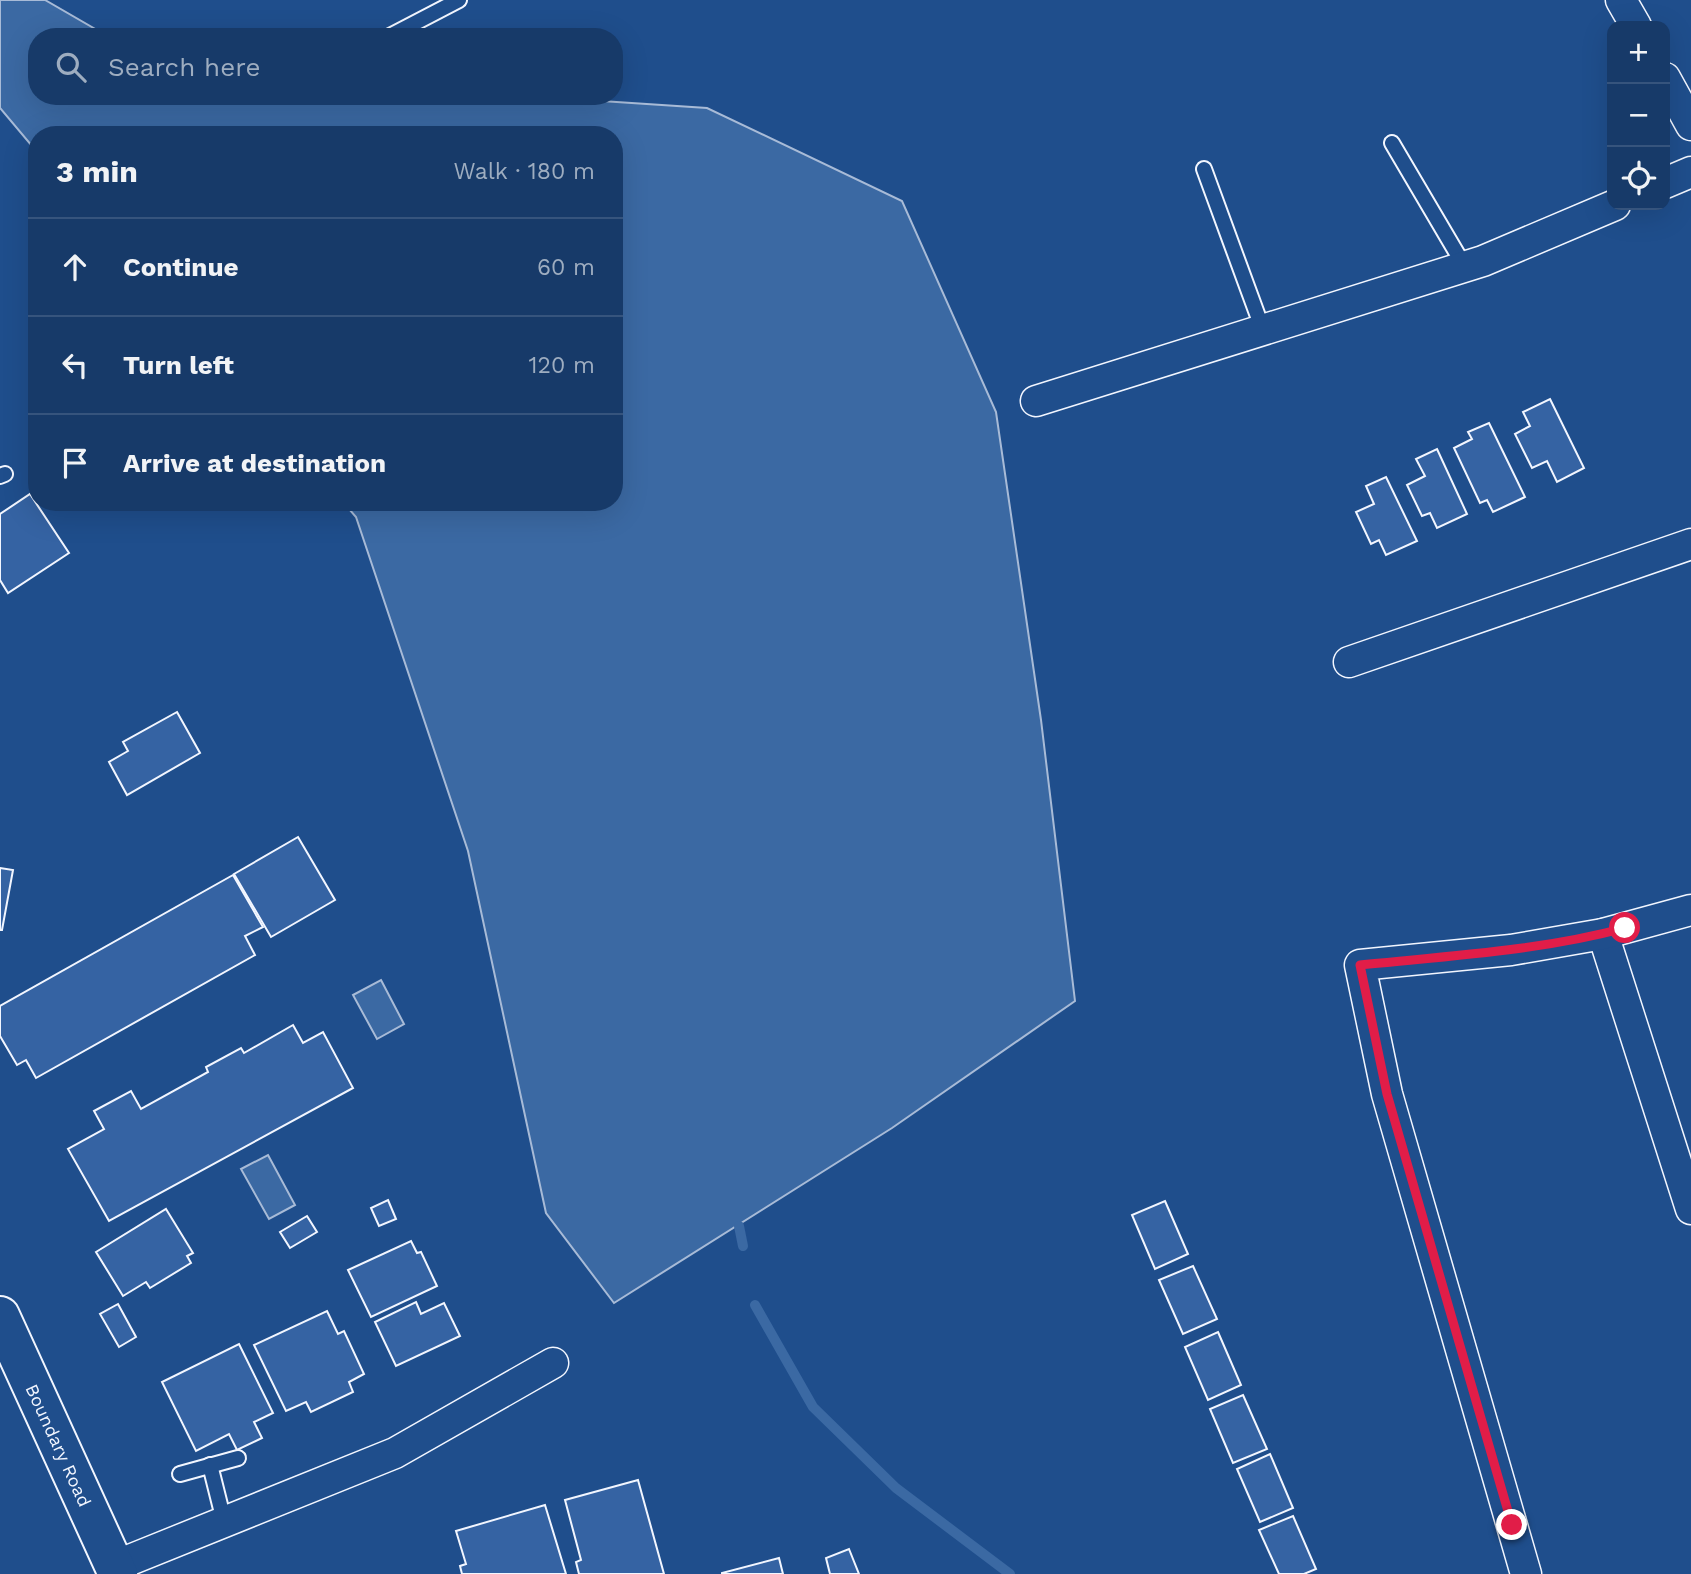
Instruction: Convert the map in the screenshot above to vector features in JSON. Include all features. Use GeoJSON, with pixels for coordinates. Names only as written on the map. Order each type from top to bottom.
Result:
{"type":"FeatureCollection","features":[{"type":"Feature","properties":{"kind":"main road","name":"Boundary Road"},"geometry":{"type":"LineString","coordinates":[[0,1316],[116,1570]]}},
{"type":"Feature","properties":{"kind":"street"},"geometry":{"type":"LineString","coordinates":[[1668,84],[1691,125]]}},
{"type":"Feature","properties":{"kind":"street"},"geometry":{"type":"LineString","coordinates":[[1670,181],[1691,172]]}},
{"type":"Feature","properties":{"kind":"street"},"geometry":{"type":"LineString","coordinates":[[1036,401],[1465,267],[1607,208]]}},
{"type":"Feature","properties":{"kind":"street"},"geometry":{"type":"LineString","coordinates":[[1349,662],[1691,544]]}},
{"type":"Feature","properties":{"kind":"street"},"geometry":{"type":"LineString","coordinates":[[1526,1574],[1387,1094],[1360,965],[1511,950],[1603,934],[1691,910]]}},
{"type":"Feature","properties":{"kind":"street"},"geometry":{"type":"LineString","coordinates":[[1603,934],[1691,1209]]}},
{"type":"Feature","properties":{"kind":"street"},"geometry":{"type":"LineString","coordinates":[[116,1570],[224,1521],[395,1453],[553,1363]]}},
{"type":"Feature","properties":{"kind":"lane"},"geometry":{"type":"LineString","coordinates":[[405,28],[459,0]]}},
{"type":"Feature","properties":{"kind":"lane"},"geometry":{"type":"LineString","coordinates":[[1392,143],[1465,267]]}},
{"type":"Feature","properties":{"kind":"lane"},"geometry":{"type":"LineString","coordinates":[[1204,169],[1262,330]]}},
{"type":"Feature","properties":{"kind":"lane"},"geometry":{"type":"LineString","coordinates":[[180,1474],[238,1458]]}},
{"type":"Feature","properties":{"kind":"lane"},"geometry":{"type":"LineString","coordinates":[[210,1465],[224,1521]]}},
{"type":"Feature","properties":{"kind":"water"},"geometry":{"type":"Polygon","coordinates":[[[0,0],[45,0],[93,28],[28,28],[28,105],[623,105],[623,102],[707,108],[902,201],[996,412],[1041,720],[1075,1001],[892,1128],[614,1303],[546,1213],[468,851],[356,517],[351,511],[623,511],[623,126],[28,126],[28,141],[0,108],[0,0]]]}},
{"type":"Feature","properties":{"kind":"water"},"geometry":{"type":"Polygon","coordinates":[[[381,980],[404,1024],[377,1039],[353,995],[381,980]]]}},
{"type":"Feature","properties":{"kind":"water"},"geometry":{"type":"Polygon","coordinates":[[[268,1155],[295,1205],[269,1219],[241,1169],[268,1155]]]}},
{"type":"Feature","properties":{"kind":"building"},"geometry":{"type":"Polygon","coordinates":[[[1550,399],[1584,468],[1557,482],[1547,461],[1532,468],[1515,434],[1530,426],[1523,412],[1550,399]]]}},
{"type":"Feature","properties":{"kind":"building"},"geometry":{"type":"Polygon","coordinates":[[[1489,423],[1525,497],[1493,512],[1487,500],[1480,503],[1454,448],[1472,439],[1468,432],[1489,423]]]}},
{"type":"Feature","properties":{"kind":"building"},"geometry":{"type":"Polygon","coordinates":[[[1437,449],[1467,514],[1437,528],[1430,513],[1422,516],[1407,485],[1425,476],[1416,459],[1437,449]]]}},
{"type":"Feature","properties":{"kind":"building"},"geometry":{"type":"Polygon","coordinates":[[[1386,477],[1417,541],[1386,555],[1379,540],[1371,544],[1356,512],[1374,504],[1366,486],[1386,477]]]}},
{"type":"Feature","properties":{"kind":"building"},"geometry":{"type":"Polygon","coordinates":[[[28,495],[28,511],[41,511],[69,553],[8,593],[0,580],[0,514],[28,495]]]}},
{"type":"Feature","properties":{"kind":"building"},"geometry":{"type":"Polygon","coordinates":[[[177,712],[200,753],[127,795],[109,762],[128,751],[123,742],[177,712]]]}},
{"type":"Feature","properties":{"kind":"building"},"geometry":{"type":"Polygon","coordinates":[[[298,837],[335,900],[271,937],[234,874],[298,837]]]}},
{"type":"Feature","properties":{"kind":"building"},"geometry":{"type":"Polygon","coordinates":[[[0,868],[13,870],[2,930],[0,930],[0,868]]]}},
{"type":"Feature","properties":{"kind":"building"},"geometry":{"type":"Polygon","coordinates":[[[233,875],[263,927],[245,936],[255,955],[36,1078],[26,1060],[17,1065],[0,1036],[0,1006],[233,875]]]}},
{"type":"Feature","properties":{"kind":"building"},"geometry":{"type":"Polygon","coordinates":[[[293,1025],[303,1043],[323,1032],[353,1088],[109,1221],[68,1149],[104,1129],[94,1111],[131,1091],[141,1109],[208,1072],[206,1067],[241,1048],[244,1053],[293,1025]]]}},
{"type":"Feature","properties":{"kind":"building"},"geometry":{"type":"Polygon","coordinates":[[[388,1200],[396,1219],[379,1226],[371,1208],[388,1200]]]}},
{"type":"Feature","properties":{"kind":"building"},"geometry":{"type":"Polygon","coordinates":[[[1165,1201],[1188,1254],[1155,1269],[1132,1215],[1165,1201]]]}},
{"type":"Feature","properties":{"kind":"building"},"geometry":{"type":"Polygon","coordinates":[[[166,1209],[193,1253],[187,1256],[191,1263],[150,1288],[146,1282],[123,1296],[96,1252],[166,1209]]]}},
{"type":"Feature","properties":{"kind":"building"},"geometry":{"type":"Polygon","coordinates":[[[307,1216],[317,1232],[290,1248],[280,1232],[307,1216]]]}},
{"type":"Feature","properties":{"kind":"building"},"geometry":{"type":"Polygon","coordinates":[[[411,1241],[417,1253],[421,1252],[437,1286],[371,1317],[348,1270],[411,1241]]]}},
{"type":"Feature","properties":{"kind":"building"},"geometry":{"type":"Polygon","coordinates":[[[1193,1266],[1217,1319],[1183,1334],[1159,1280],[1193,1266]]]}},
{"type":"Feature","properties":{"kind":"building"},"geometry":{"type":"Polygon","coordinates":[[[416,1302],[421,1314],[444,1303],[460,1336],[396,1366],[375,1322],[416,1302]]]}},
{"type":"Feature","properties":{"kind":"building"},"geometry":{"type":"Polygon","coordinates":[[[118,1304],[136,1337],[119,1347],[100,1314],[118,1304]]]}},
{"type":"Feature","properties":{"kind":"building"},"geometry":{"type":"Polygon","coordinates":[[[327,1311],[338,1334],[344,1331],[364,1374],[349,1382],[353,1392],[311,1412],[306,1402],[286,1411],[254,1345],[327,1311]]]}},
{"type":"Feature","properties":{"kind":"building"},"geometry":{"type":"Polygon","coordinates":[[[1218,1332],[1241,1385],[1208,1400],[1185,1347],[1218,1332]]]}},
{"type":"Feature","properties":{"kind":"building"},"geometry":{"type":"Polygon","coordinates":[[[239,1344],[273,1413],[254,1422],[262,1438],[237,1450],[229,1434],[196,1451],[162,1382],[239,1344]]]}},
{"type":"Feature","properties":{"kind":"building"},"geometry":{"type":"Polygon","coordinates":[[[1243,1395],[1267,1449],[1233,1463],[1210,1409],[1243,1395]]]}},
{"type":"Feature","properties":{"kind":"building"},"geometry":{"type":"Polygon","coordinates":[[[1270,1454],[1293,1508],[1260,1522],[1237,1469],[1270,1454]]]}},
{"type":"Feature","properties":{"kind":"building"},"geometry":{"type":"Polygon","coordinates":[[[638,1480],[664,1574],[579,1574],[576,1562],[581,1560],[565,1500],[638,1480]]]}},
{"type":"Feature","properties":{"kind":"building"},"geometry":{"type":"Polygon","coordinates":[[[545,1505],[566,1574],[462,1574],[460,1566],[466,1564],[456,1531],[545,1505]]]}},
{"type":"Feature","properties":{"kind":"building"},"geometry":{"type":"Polygon","coordinates":[[[1293,1516],[1316,1569],[1304,1574],[1279,1574],[1259,1530],[1293,1516]]]}},
{"type":"Feature","properties":{"kind":"building"},"geometry":{"type":"Polygon","coordinates":[[[849,1549],[859,1574],[830,1574],[826,1558],[849,1549]]]}},
{"type":"Feature","properties":{"kind":"building"},"geometry":{"type":"Polygon","coordinates":[[[779,1558],[783,1574],[722,1574],[722,1573],[779,1558]]]}},
{"type":"Feature","properties":{"kind":"waterway"},"geometry":{"type":"LineString","coordinates":[[739,1226],[743,1246]]}},
{"type":"Feature","properties":{"kind":"waterway"},"geometry":{"type":"LineString","coordinates":[[755,1305],[813,1407],[896,1488],[1010,1574]]}},
{"type":"Feature","properties":{"kind":"route"},"geometry":{"type":"LineString","coordinates":[[1512,1525],[1387,1094],[1360,965],[1511,950],[1625,928]]}}]}
